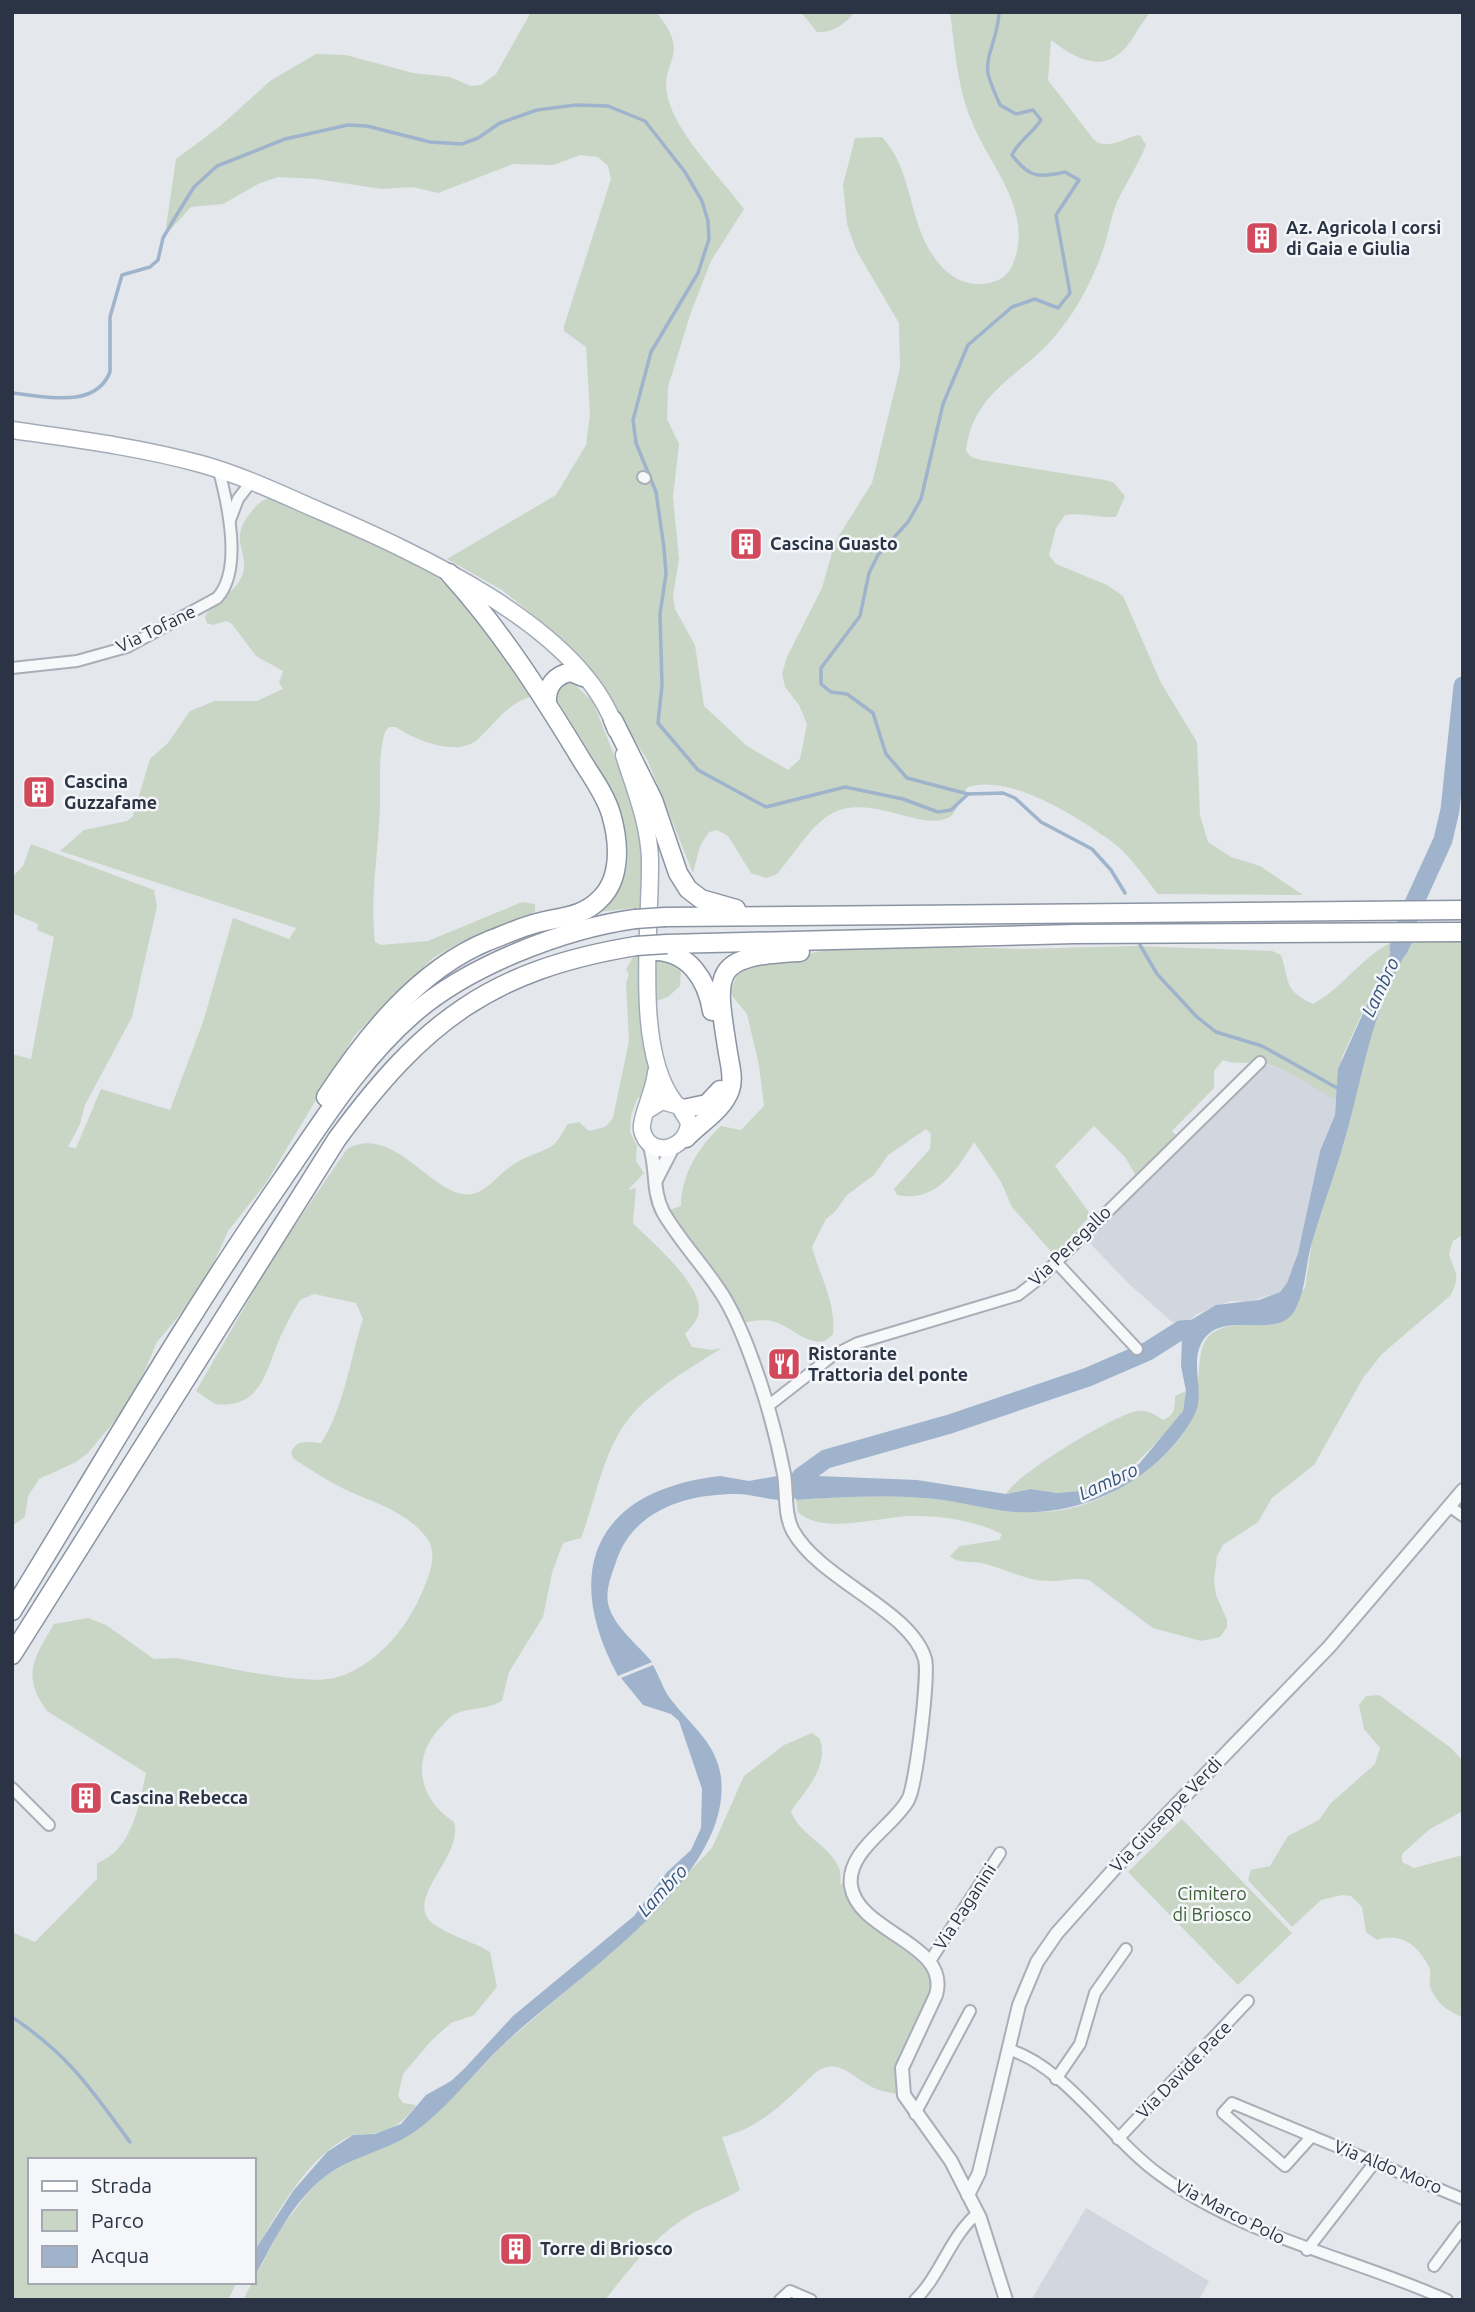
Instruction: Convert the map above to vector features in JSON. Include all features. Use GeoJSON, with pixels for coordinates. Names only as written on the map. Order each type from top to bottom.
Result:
{"type":"FeatureCollection","features":[{"type":"Feature","properties":{"kind":"highway"},"geometry":{"type":"LineString","coordinates":[[12,1611],[303,1132],[341,1074],[378,1026],[446,964],[485,943],[535,923],[579,914],[600,899],[610,887],[616,872],[611,814],[547,703],[499,634],[449,573]]}},
{"type":"Feature","properties":{"kind":"highway"},"geometry":{"type":"LineString","coordinates":[[547,703],[549,687],[558,677],[571,673],[583,677]]}},
{"type":"Feature","properties":{"kind":"highway"},"geometry":{"type":"LineString","coordinates":[[613,720],[653,800],[678,873],[688,889],[701,899],[735,909],[948,910],[1019,915]]}},
{"type":"Feature","properties":{"kind":"highway"},"geometry":{"type":"LineString","coordinates":[[240,1239],[342,1093],[378,1049],[415,1012],[467,979],[545,941],[599,925],[665,917],[1456,910]]}},
{"type":"Feature","properties":{"kind":"highway"},"geometry":{"type":"LineString","coordinates":[[12,1655],[337,1139],[376,1087],[428,1033],[501,985],[555,963],[662,947],[940,937],[1457,932]]}},
{"type":"Feature","properties":{"kind":"highway"},"geometry":{"type":"LineString","coordinates":[[680,1142],[721,1105],[731,1088],[719,998],[722,979],[736,962],[754,954],[892,944],[940,937]]}},
{"type":"Feature","properties":{"kind":"highway"},"geometry":{"type":"LineString","coordinates":[[662,947],[687,961],[702,977],[710,998],[722,1085],[719,1093],[707,1104],[679,1106]]}},
{"type":"Feature","properties":{"kind":"main road"},"geometry":{"type":"LineString","coordinates":[[12,430],[86,440],[219,471],[251,482],[361,529],[449,573],[491,596],[545,636],[583,677],[613,720],[644,814],[648,839],[648,969],[656,1062],[655,1088],[642,1123],[648,1141],[660,1148],[680,1142],[689,1122],[664,1086],[656,1062]]}},
{"type":"Feature","properties":{"kind":"main road"},"geometry":{"type":"LineString","coordinates":[[646,1111],[662,1101],[679,1106]]}},
{"type":"Feature","properties":{"kind":"street","name":"Via Tofane"},"geometry":{"type":"LineString","coordinates":[[12,668],[84,659],[127,647],[217,598],[226,588],[231,570],[230,520],[219,471]]}},
{"type":"Feature","properties":{"kind":"street","name":"Via Tofane"},"geometry":{"type":"LineString","coordinates":[[230,520],[238,499],[251,482]]}},
{"type":"Feature","properties":{"kind":"street","name":"Via Peregallo"},"geometry":{"type":"LineString","coordinates":[[768,1406],[832,1356],[859,1343],[1018,1295],[1056,1262],[1260,1062]]}},
{"type":"Feature","properties":{"kind":"street"},"geometry":{"type":"LineString","coordinates":[[648,1141],[653,1156],[654,1191],[677,1234],[726,1300],[746,1339],[768,1406],[784,1475],[793,1531],[814,1557],[902,1626],[917,1643],[925,1660],[923,1709],[914,1789],[898,1816],[856,1863],[851,1884],[858,1903],[936,1968],[939,1985],[906,2055],[901,2074],[904,2095],[951,2161],[979,2216],[1006,2300]]}},
{"type":"Feature","properties":{"kind":"street"},"geometry":{"type":"LineString","coordinates":[[654,1191],[658,1174],[680,1142]]}},
{"type":"Feature","properties":{"kind":"street"},"geometry":{"type":"LineString","coordinates":[[1056,1262],[1137,1349]]}},
{"type":"Feature","properties":{"kind":"street","name":"Via Giuseppe Verdi"},"geometry":{"type":"LineString","coordinates":[[968,2196],[979,2173],[1019,2005],[1037,1962],[1057,1933],[1116,1867],[1329,1647],[1463,1490]]}},
{"type":"Feature","properties":{"kind":"street"},"geometry":{"type":"LineString","coordinates":[[1449,1506],[1463,1516]]}},
{"type":"Feature","properties":{"kind":"street"},"geometry":{"type":"LineString","coordinates":[[12,1788],[49,1825]]}},
{"type":"Feature","properties":{"kind":"street","name":"Via Paganini"},"geometry":{"type":"LineString","coordinates":[[930,1961],[1000,1853]]}},
{"type":"Feature","properties":{"kind":"street"},"geometry":{"type":"LineString","coordinates":[[1056,2079],[1080,2044],[1095,1993],[1126,1949]]}},
{"type":"Feature","properties":{"kind":"street","name":"Via Davide Pace"},"geometry":{"type":"LineString","coordinates":[[1118,2139],[1248,2001]]}},
{"type":"Feature","properties":{"kind":"street"},"geometry":{"type":"LineString","coordinates":[[915,2114],[971,2011]]}},
{"type":"Feature","properties":{"kind":"street","name":"Via Marco Polo"},"geometry":{"type":"LineString","coordinates":[[1010,2050],[1027,2055],[1056,2079],[1160,2176],[1209,2206],[1307,2250],[1447,2300]]}},
{"type":"Feature","properties":{"kind":"street","name":"Via Aldo Moro"},"geometry":{"type":"LineString","coordinates":[[1312,2136],[1285,2166],[1223,2112],[1232,2103],[1312,2136],[1375,2162],[1463,2199]]}},
{"type":"Feature","properties":{"kind":"street"},"geometry":{"type":"LineString","coordinates":[[1307,2250],[1375,2162]]}},
{"type":"Feature","properties":{"kind":"street"},"geometry":{"type":"LineString","coordinates":[[979,2173],[979,2216]]}},
{"type":"Feature","properties":{"kind":"street"},"geometry":{"type":"LineString","coordinates":[[915,2300],[932,2282],[966,2225],[979,2216]]}},
{"type":"Feature","properties":{"kind":"street"},"geometry":{"type":"LineString","coordinates":[[1434,2266],[1463,2227]]}},
{"type":"Feature","properties":{"kind":"street"},"geometry":{"type":"LineString","coordinates":[[780,2300],[790,2291],[811,2300]]}},
{"type":"Feature","properties":{"kind":"shaded area"},"geometry":{"type":"Polygon","coordinates":[[[1260,1062],[1290,1072],[1336,1100],[1335,1115],[1320,1151],[1298,1253],[1287,1283],[1280,1292],[1248,1302],[1230,1301],[1197,1314],[1186,1323],[1172,1322],[1128,1283],[1082,1235],[1260,1062]]]}},
{"type":"Feature","properties":{"kind":"shaded area"},"geometry":{"type":"Polygon","coordinates":[[[1086,2208],[1209,2281],[1199,2300],[1031,2300],[1086,2208]]]}},
{"type":"Feature","properties":{"kind":"green space"},"geometry":{"type":"Polygon","coordinates":[[[531,12],[656,12],[673,40],[674,50],[666,88],[675,116],[692,144],[744,209],[711,261],[690,315],[668,387],[667,419],[679,444],[673,497],[679,559],[673,596],[675,609],[695,645],[704,706],[747,746],[788,770],[800,759],[807,724],[799,705],[785,687],[782,674],[787,657],[822,588],[835,542],[872,483],[900,368],[899,323],[856,250],[847,224],[843,185],[855,138],[882,137],[893,152],[901,168],[924,239],[945,270],[967,283],[996,281],[1009,272],[1014,261],[1019,237],[1017,219],[1006,186],[967,109],[957,68],[950,12],[1149,12],[1128,45],[1108,60],[1087,60],[1051,40],[1048,80],[1094,140],[1111,144],[1140,135],[1146,145],[1117,202],[1102,253],[1080,302],[1048,344],[986,402],[970,432],[966,451],[971,457],[981,460],[1105,480],[1114,483],[1125,496],[1116,517],[1065,515],[1056,528],[1049,555],[1056,564],[1107,585],[1123,596],[1161,683],[1197,742],[1200,815],[1208,842],[1231,857],[1260,866],[1303,895],[1158,894],[1121,849],[1084,823],[1024,792],[985,784],[968,787],[952,815],[941,820],[913,818],[863,807],[847,808],[831,814],[809,834],[777,874],[766,878],[751,873],[728,836],[717,830],[709,832],[700,846],[693,873],[647,759],[609,701],[532,614],[502,590],[447,559],[556,495],[586,445],[590,414],[586,347],[564,331],[564,326],[611,179],[608,166],[598,157],[581,155],[553,165],[513,164],[438,193],[413,187],[382,189],[316,179],[278,177],[258,184],[223,204],[191,207],[171,229],[166,227],[176,159],[219,127],[270,81],[316,54],[346,55],[413,73],[450,77],[471,86],[481,85],[496,74],[531,12]]]}},
{"type":"Feature","properties":{"kind":"green space"},"geometry":{"type":"Polygon","coordinates":[[[801,12],[855,12],[838,27],[817,32],[801,12]]]}},
{"type":"Feature","properties":{"kind":"green space"},"geometry":{"type":"Polygon","coordinates":[[[272,497],[421,565],[469,609],[533,696],[509,708],[478,739],[459,747],[425,742],[396,727],[389,727],[385,732],[380,762],[380,810],[374,885],[375,942],[381,945],[428,941],[522,902],[535,904],[535,911],[518,923],[481,938],[461,942],[433,958],[355,1035],[266,1183],[228,1231],[203,1287],[157,1342],[132,1400],[88,1453],[76,1462],[39,1479],[28,1496],[25,1517],[12,1526],[12,1054],[31,1059],[54,937],[37,930],[38,924],[12,913],[12,877],[23,866],[31,844],[154,890],[157,906],[132,1017],[85,1105],[80,1124],[68,1147],[76,1148],[101,1089],[170,1110],[203,1022],[233,918],[289,939],[296,928],[60,851],[84,830],[127,821],[133,816],[150,759],[168,743],[190,711],[215,701],[257,701],[283,689],[279,683],[283,671],[256,656],[232,624],[226,621],[213,625],[207,623],[205,617],[241,578],[244,562],[240,540],[244,523],[258,504],[272,497]]]}},
{"type":"Feature","properties":{"kind":"green space"},"geometry":{"type":"Polygon","coordinates":[[[570,680],[593,702],[633,803],[643,842],[644,907],[597,912],[622,883],[628,860],[626,836],[608,785],[554,694],[562,683],[570,680]]]}},
{"type":"Feature","properties":{"kind":"green space"},"geometry":{"type":"Polygon","coordinates":[[[1463,939],[1463,1235],[1453,1241],[1449,1254],[1456,1274],[1454,1288],[1451,1295],[1382,1354],[1363,1378],[1314,1465],[1272,1498],[1258,1522],[1223,1545],[1217,1556],[1214,1581],[1216,1595],[1227,1620],[1227,1627],[1220,1637],[1201,1641],[1153,1628],[1089,1580],[1042,1581],[950,1556],[960,1546],[999,1540],[1002,1534],[981,1526],[959,1520],[924,1516],[822,1523],[798,1512],[796,1500],[844,1497],[923,1498],[1003,1509],[1051,1511],[1076,1507],[1101,1498],[1136,1477],[1160,1458],[1175,1444],[1186,1428],[1194,1406],[1202,1351],[1207,1338],[1219,1329],[1240,1325],[1272,1325],[1305,1288],[1312,1241],[1345,1140],[1374,1018],[1389,981],[1414,940],[1463,939]]]}},
{"type":"Feature","properties":{"kind":"green space"},"geometry":{"type":"Polygon","coordinates":[[[1396,940],[1342,1057],[1336,1100],[1277,1067],[1223,1060],[1214,1071],[1214,1088],[1172,1131],[1177,1136],[1137,1178],[1125,1157],[1094,1126],[1055,1166],[1091,1215],[1054,1255],[1012,1207],[1001,1182],[974,1142],[960,1164],[943,1182],[923,1194],[911,1196],[897,1195],[894,1189],[930,1149],[931,1134],[926,1129],[888,1155],[874,1175],[847,1195],[835,1212],[826,1219],[812,1247],[832,1311],[833,1334],[825,1341],[806,1339],[773,1321],[758,1320],[738,1324],[663,1212],[681,1206],[688,1172],[713,1134],[721,1126],[741,1130],[764,1106],[759,1065],[747,1014],[729,992],[740,969],[830,949],[906,945],[1020,949],[1136,946],[1272,951],[1281,955],[1292,989],[1313,1004],[1335,989],[1374,953],[1396,940]]]}},
{"type":"Feature","properties":{"kind":"green space"},"geometry":{"type":"Polygon","coordinates":[[[643,953],[675,959],[681,969],[680,986],[668,997],[645,1005],[650,1075],[648,1088],[637,1099],[631,1116],[630,1132],[637,1146],[636,1161],[644,1173],[628,1190],[636,1188],[633,1223],[675,1265],[694,1292],[698,1316],[685,1334],[692,1347],[712,1350],[722,1348],[662,1388],[630,1417],[613,1444],[581,1538],[563,1543],[552,1573],[543,1617],[509,1672],[502,1701],[453,1715],[430,1741],[424,1754],[422,1767],[427,1791],[433,1803],[454,1822],[455,1835],[451,1848],[429,1888],[425,1912],[437,1926],[490,1952],[497,1987],[474,2015],[451,2023],[432,2040],[403,2074],[398,2096],[403,2103],[416,2105],[407,2116],[385,2130],[369,2135],[350,2136],[320,2158],[294,2187],[256,2250],[256,2158],[28,2158],[28,2284],[236,2284],[228,2300],[12,2300],[12,1932],[35,1942],[97,1879],[97,1863],[118,1848],[132,1826],[146,1773],[47,1711],[34,1687],[33,1667],[36,1657],[54,1624],[88,1618],[106,1625],[154,1659],[176,1658],[279,1677],[320,1680],[334,1678],[361,1666],[386,1647],[414,1610],[426,1582],[432,1558],[430,1544],[409,1520],[331,1482],[294,1459],[291,1453],[299,1443],[321,1443],[329,1430],[346,1383],[363,1319],[356,1303],[314,1294],[300,1300],[259,1386],[243,1401],[215,1404],[196,1391],[274,1256],[347,1149],[365,1143],[383,1146],[400,1154],[446,1188],[461,1194],[476,1193],[509,1167],[552,1146],[568,1124],[579,1122],[589,1131],[605,1127],[613,1118],[629,1041],[626,984],[629,974],[626,969],[633,957],[643,953]]]}},
{"type":"Feature","properties":{"kind":"green space"},"geometry":{"type":"Polygon","coordinates":[[[1186,1391],[1183,1411],[1175,1424],[1128,1471],[1080,1491],[1057,1493],[1031,1489],[1006,1494],[1027,1473],[1110,1422],[1138,1411],[1148,1412],[1163,1420],[1167,1418],[1174,1411],[1175,1396],[1186,1391]]]}},
{"type":"Feature","properties":{"kind":"green space"},"geometry":{"type":"Polygon","coordinates":[[[1379,1695],[1451,1748],[1463,1761],[1463,1811],[1430,1829],[1402,1854],[1402,1862],[1414,1868],[1463,1855],[1462,2017],[1436,1999],[1430,1986],[1429,1967],[1414,1947],[1401,1939],[1377,1940],[1366,1932],[1362,1907],[1351,1896],[1342,1895],[1321,1900],[1292,1927],[1248,1880],[1251,1870],[1270,1866],[1288,1836],[1319,1820],[1331,1803],[1375,1764],[1380,1748],[1364,1729],[1359,1705],[1366,1696],[1379,1695]]]}},
{"type":"Feature","properties":{"kind":"green space"},"geometry":{"type":"Polygon","coordinates":[[[812,1733],[820,1739],[822,1749],[819,1768],[791,1811],[795,1820],[829,1852],[840,1870],[841,1885],[852,1872],[853,1893],[939,1977],[906,2055],[904,2095],[874,2088],[838,2067],[831,2066],[816,2072],[762,2119],[750,2127],[722,2137],[740,2190],[695,2212],[669,2230],[635,2263],[605,2300],[243,2300],[251,2284],[256,2284],[256,2275],[280,2230],[309,2191],[325,2176],[369,2151],[395,2141],[450,2099],[504,2044],[614,1950],[712,1848],[744,1776],[784,1745],[812,1733]]]}},
{"type":"Feature","properties":{"kind":"green space","name":"Cimitero di Briosco"},"geometry":{"type":"Polygon","coordinates":[[[1182,1819],[1292,1933],[1238,1985],[1128,1872],[1182,1819]]]}},
{"type":"Feature","properties":{"kind":"water"},"geometry":{"type":"Polygon","coordinates":[[[1396,940],[1414,940],[1380,1009],[1344,1142],[1308,1257],[1302,1293],[1295,1310],[1287,1319],[1275,1324],[1234,1325],[1221,1327],[1210,1333],[1198,1352],[1199,1398],[1194,1416],[1179,1439],[1160,1460],[1114,1491],[1088,1502],[1034,1512],[1006,1511],[944,1500],[907,1497],[796,1500],[793,1475],[917,1480],[1006,1494],[1031,1489],[1057,1493],[1080,1491],[1109,1481],[1139,1464],[1183,1411],[1186,1391],[1181,1366],[1182,1337],[1186,1323],[1216,1305],[1259,1300],[1280,1292],[1287,1283],[1298,1253],[1320,1151],[1335,1115],[1338,1069],[1396,940]]]}},
{"type":"Feature","properties":{"kind":"water"},"geometry":{"type":"Polygon","coordinates":[[[720,1476],[749,1481],[777,1476],[779,1500],[736,1494],[700,1497],[665,1508],[636,1528],[617,1559],[607,1595],[616,1622],[652,1662],[618,1676],[601,1637],[592,1602],[592,1569],[601,1541],[618,1517],[644,1498],[678,1484],[720,1476]]]}},
{"type":"Feature","properties":{"kind":"water"},"geometry":{"type":"Polygon","coordinates":[[[653,1665],[667,1694],[713,1752],[721,1777],[718,1815],[701,1853],[675,1890],[642,1925],[504,2044],[432,2118],[410,2135],[334,2170],[312,2188],[284,2225],[256,2274],[257,2247],[293,2191],[327,2152],[353,2135],[375,2134],[401,2124],[426,2095],[451,2081],[464,2069],[513,2016],[634,1916],[667,1872],[691,1850],[701,1828],[702,1789],[679,1721],[671,1714],[643,1705],[621,1678],[653,1665]]]}},
{"type":"Feature","properties":{"kind":"waterway"},"geometry":{"type":"LineString","coordinates":[[999,12],[988,66],[992,85],[1000,105],[1016,114],[1033,110],[1041,120],[1012,155],[1029,172],[1041,175],[1065,172],[1079,180],[1056,215],[1070,293],[1058,308],[1035,299],[1012,307],[968,345],[943,404],[921,499],[908,522],[878,555],[869,573],[860,616],[821,668],[821,684],[831,692],[847,694],[873,713],[886,754],[907,778],[968,794],[1003,793],[1015,798],[1041,822],[1092,849],[1111,870],[1125,893]]}},
{"type":"Feature","properties":{"kind":"waterway"},"geometry":{"type":"LineString","coordinates":[[12,393],[67,398],[93,392],[103,384],[110,372],[110,317],[122,275],[150,267],[158,260],[163,238],[194,187],[217,166],[285,139],[348,125],[367,126],[430,142],[462,144],[478,138],[500,123],[537,110],[576,105],[608,106],[645,121],[685,172],[702,201],[708,221],[709,239],[698,273],[651,352],[633,420],[636,443],[656,492],[664,548],[666,574],[660,614],[662,685],[658,723],[698,770],[766,807],[845,787],[903,799],[938,812],[951,810],[968,794]]}},
{"type":"Feature","properties":{"kind":"waterway"},"geometry":{"type":"LineString","coordinates":[[1399,948],[1411,910],[1443,840],[1450,810],[1463,686]]}},
{"type":"Feature","properties":{"kind":"waterway"},"geometry":{"type":"LineString","coordinates":[[1140,945],[1157,974],[1197,1017],[1216,1032],[1262,1046],[1339,1089]]}},
{"type":"Feature","properties":{"kind":"waterway","name":"Lambro"},"geometry":{"type":"LineString","coordinates":[[795,1489],[801,1477],[826,1459],[950,1424],[1088,1377],[1148,1351],[1181,1330],[1195,1329]]}},
{"type":"Feature","properties":{"kind":"waterway"},"geometry":{"type":"LineString","coordinates":[[12,2017],[64,2059],[130,2142]]}},
{"type":"Feature","properties":{"kind":"place","name":"Az. Agricola I corsi di Gaia e Giulia"},"geometry":{"type":"Point","coordinates":[1262,238]}},
{"type":"Feature","properties":{"kind":"place","name":"Cascina Guasto"},"geometry":{"type":"Point","coordinates":[746,544]}},
{"type":"Feature","properties":{"kind":"place","name":"Cascina Guzzafame"},"geometry":{"type":"Point","coordinates":[39,792]}},
{"type":"Feature","properties":{"kind":"place","name":"Ristorante Trattoria del ponte"},"geometry":{"type":"Point","coordinates":[784,1364]}},
{"type":"Feature","properties":{"kind":"place","name":"Cascina Rebecca"},"geometry":{"type":"Point","coordinates":[86,1798]}},
{"type":"Feature","properties":{"kind":"place","name":"Torre di Briosco"},"geometry":{"type":"Point","coordinates":[516,2249]}}]}
